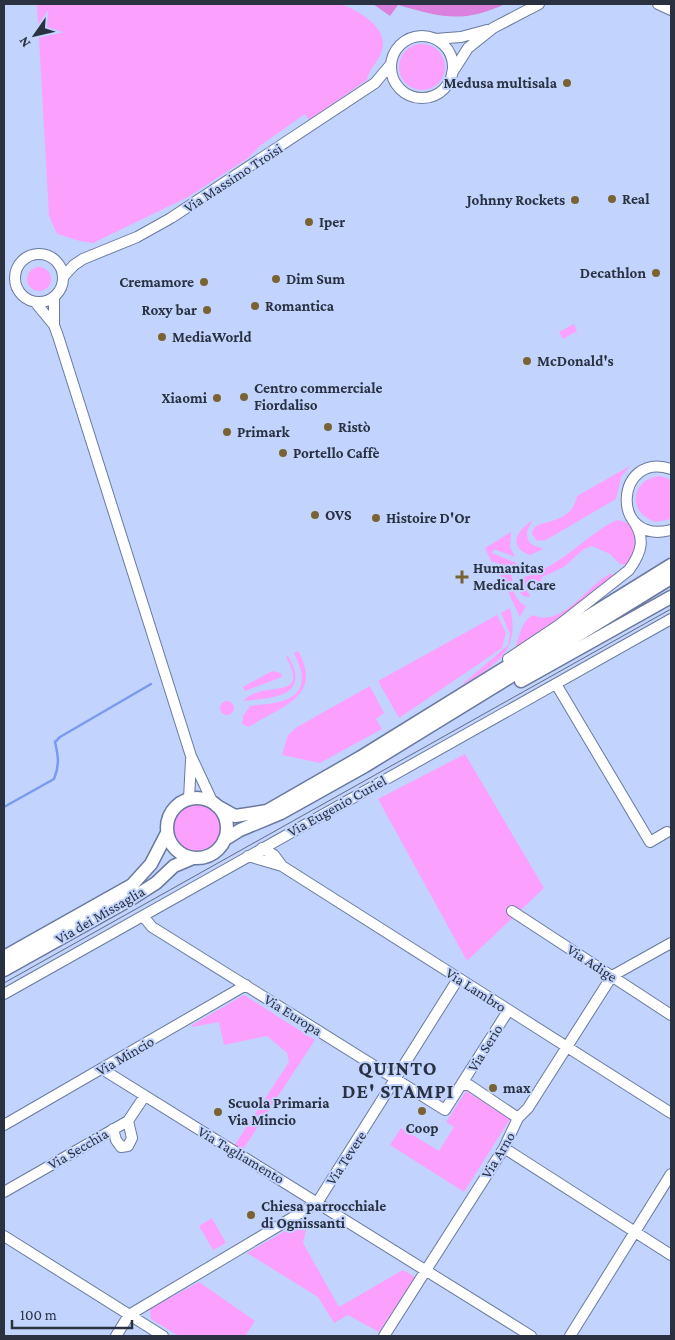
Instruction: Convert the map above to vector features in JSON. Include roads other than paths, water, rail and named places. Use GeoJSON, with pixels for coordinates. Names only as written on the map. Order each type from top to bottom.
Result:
{"type":"FeatureCollection","features":[{"type":"Feature","properties":{"kind":"main road","name":"Via Eugenio Curiel"},"geometry":{"type":"LineString","coordinates":[[215,805],[235,816],[267,811],[361,757],[671,565]]}},
{"type":"Feature","properties":{"kind":"main road","name":"Via Eugenio Curiel"},"geometry":{"type":"LineString","coordinates":[[224,840],[240,830],[259,824],[290,808],[430,728],[671,578]]}},
{"type":"Feature","properties":{"kind":"main road"},"geometry":{"type":"LineString","coordinates":[[430,728],[473,707],[671,597]]}},
{"type":"Feature","properties":{"kind":"main road"},"geometry":{"type":"LineString","coordinates":[[189,799],[203,799],[215,805],[223,814],[226,825],[224,840]]}},
{"type":"Feature","properties":{"kind":"main road","name":"Via dei Missaglia"},"geometry":{"type":"LineString","coordinates":[[4,958],[132,885],[152,864],[167,833],[167,821],[172,811],[180,803],[189,799]]}},
{"type":"Feature","properties":{"kind":"main road"},"geometry":{"type":"LineString","coordinates":[[167,833],[175,849],[193,858]]}},
{"type":"Feature","properties":{"kind":"main road","name":"Via dei Missaglia"},"geometry":{"type":"LineString","coordinates":[[4,970],[131,899],[156,883],[174,866],[193,858],[202,858],[212,854],[224,840]]}},
{"type":"Feature","properties":{"kind":"street"},"geometry":{"type":"LineString","coordinates":[[398,86],[391,64],[397,48],[404,42],[419,36],[435,39],[461,38],[493,28],[539,4]]}},
{"type":"Feature","properties":{"kind":"street"},"geometry":{"type":"LineString","coordinates":[[658,4],[671,10]]}},
{"type":"Feature","properties":{"kind":"street"},"geometry":{"type":"LineString","coordinates":[[376,84],[398,86],[413,96],[430,96],[444,88],[468,48],[493,28]]}},
{"type":"Feature","properties":{"kind":"street"},"geometry":{"type":"LineString","coordinates":[[435,39],[450,53],[452,73]]}},
{"type":"Feature","properties":{"kind":"street","name":"Via Massimo Troisi"},"geometry":{"type":"LineString","coordinates":[[64,277],[74,265],[83,259],[137,237],[171,218],[376,84],[391,64]]}},
{"type":"Feature","properties":{"kind":"street"},"geometry":{"type":"LineString","coordinates":[[46,255],[54,259],[61,267],[64,277],[61,289],[54,298],[42,303],[20,294],[15,277],[17,269],[29,256],[46,255]]}},
{"type":"Feature","properties":{"kind":"street","name":"Via Massimo Troisi"},"geometry":{"type":"LineString","coordinates":[[54,259],[83,259]]}},
{"type":"Feature","properties":{"kind":"street"},"geometry":{"type":"LineString","coordinates":[[54,298],[54,325],[191,756],[215,805]]}},
{"type":"Feature","properties":{"kind":"street"},"geometry":{"type":"LineString","coordinates":[[36,302],[54,325]]}},
{"type":"Feature","properties":{"kind":"street"},"geometry":{"type":"LineString","coordinates":[[498,666],[559,625],[629,570],[636,560],[641,542],[640,529],[628,512],[626,495],[633,479],[647,469],[656,467],[671,470]]}},
{"type":"Feature","properties":{"kind":"street"},"geometry":{"type":"LineString","coordinates":[[632,519],[650,531],[671,530]]}},
{"type":"Feature","properties":{"kind":"street","name":"Via Eugenio Curiel"},"geometry":{"type":"LineString","coordinates":[[4,994],[671,619]]}},
{"type":"Feature","properties":{"kind":"street"},"geometry":{"type":"LineString","coordinates":[[556,684],[650,842],[667,832]]}},
{"type":"Feature","properties":{"kind":"street"},"geometry":{"type":"LineString","coordinates":[[189,799],[191,756]]}},
{"type":"Feature","properties":{"kind":"street"},"geometry":{"type":"LineString","coordinates":[[278,840],[282,866]]}},
{"type":"Feature","properties":{"kind":"street"},"geometry":{"type":"LineString","coordinates":[[262,848],[274,855],[282,866]]}},
{"type":"Feature","properties":{"kind":"street"},"geometry":{"type":"LineString","coordinates":[[248,856],[282,866]]}},
{"type":"Feature","properties":{"kind":"street","name":"Via Lambro"},"geometry":{"type":"LineString","coordinates":[[282,866],[671,1113]]}},
{"type":"Feature","properties":{"kind":"street","name":"Via Adige"},"geometry":{"type":"LineString","coordinates":[[512,911],[671,1015]]}},
{"type":"Feature","properties":{"kind":"street","name":"Via Europa"},"geometry":{"type":"LineString","coordinates":[[143,916],[152,926],[445,1110]]}},
{"type":"Feature","properties":{"kind":"street"},"geometry":{"type":"LineString","coordinates":[[612,976],[671,942]]}},
{"type":"Feature","properties":{"kind":"street","name":"Via Arno"},"geometry":{"type":"LineString","coordinates":[[384,1336],[504,1148],[518,1118],[528,1108],[612,976]]}},
{"type":"Feature","properties":{"kind":"street","name":"Via Tevere"},"geometry":{"type":"LineString","coordinates":[[130,1315],[317,1203],[397,1079],[458,979]]}},
{"type":"Feature","properties":{"kind":"street","name":"Via Mincio"},"geometry":{"type":"LineString","coordinates":[[4,1125],[246,985]]}},
{"type":"Feature","properties":{"kind":"street","name":"Via Serio"},"geometry":{"type":"LineString","coordinates":[[445,1110],[508,1011]]}},
{"type":"Feature","properties":{"kind":"street","name":"Via Tagliamento"},"geometry":{"type":"LineString","coordinates":[[102,1069],[144,1097],[427,1270],[531,1336]]}},
{"type":"Feature","properties":{"kind":"street"},"geometry":{"type":"LineString","coordinates":[[462,1085],[469,1085],[518,1118]]}},
{"type":"Feature","properties":{"kind":"street","name":"Via Secchia"},"geometry":{"type":"LineString","coordinates":[[4,1192],[128,1121],[144,1097]]}},
{"type":"Feature","properties":{"kind":"street"},"geometry":{"type":"LineString","coordinates":[[113,1129],[116,1140],[121,1147],[128,1146],[132,1138],[128,1121]]}},
{"type":"Feature","properties":{"kind":"street"},"geometry":{"type":"LineString","coordinates":[[504,1148],[671,1255]]}},
{"type":"Feature","properties":{"kind":"street"},"geometry":{"type":"LineString","coordinates":[[570,1336],[671,1174]]}},
{"type":"Feature","properties":{"kind":"street"},"geometry":{"type":"LineString","coordinates":[[4,1236],[163,1336]]}},
{"type":"Feature","properties":{"kind":"street"},"geometry":{"type":"LineString","coordinates":[[116,1336],[130,1315]]}},
{"type":"Feature","properties":{"kind":"waterway"},"geometry":{"type":"LineString","coordinates":[[4,807],[54,779],[58,760],[55,742],[60,737],[151,684]]}},
{"type":"Feature","properties":{"kind":"tram line"},"geometry":{"type":"LineString","coordinates":[[4,983],[671,609]]}},
{"type":"Feature","properties":{"kind":"place","name":"Medusa multisala"},"geometry":{"type":"Point","coordinates":[567,83]}},
{"type":"Feature","properties":{"kind":"place","name":"Real"},"geometry":{"type":"Point","coordinates":[612,199]}},
{"type":"Feature","properties":{"kind":"place","name":"Johnny Rockets"},"geometry":{"type":"Point","coordinates":[575,200]}},
{"type":"Feature","properties":{"kind":"place","name":"Iper"},"geometry":{"type":"Point","coordinates":[309,222]}},
{"type":"Feature","properties":{"kind":"place","name":"Decathlon"},"geometry":{"type":"Point","coordinates":[656,273]}},
{"type":"Feature","properties":{"kind":"place","name":"Dim Sum"},"geometry":{"type":"Point","coordinates":[276,279]}},
{"type":"Feature","properties":{"kind":"place","name":"Cremamore"},"geometry":{"type":"Point","coordinates":[204,282]}},
{"type":"Feature","properties":{"kind":"place","name":"Romantica"},"geometry":{"type":"Point","coordinates":[255,306]}},
{"type":"Feature","properties":{"kind":"place","name":"Roxy bar"},"geometry":{"type":"Point","coordinates":[207,310]}},
{"type":"Feature","properties":{"kind":"place","name":"MediaWorld"},"geometry":{"type":"Point","coordinates":[162,337]}},
{"type":"Feature","properties":{"kind":"place","name":"McDonald's"},"geometry":{"type":"Point","coordinates":[527,361]}},
{"type":"Feature","properties":{"kind":"place","name":"Centro commerciale Fiordaliso"},"geometry":{"type":"Point","coordinates":[244,397]}},
{"type":"Feature","properties":{"kind":"place","name":"Xiaomi"},"geometry":{"type":"Point","coordinates":[217,398]}},
{"type":"Feature","properties":{"kind":"place","name":"Ristò"},"geometry":{"type":"Point","coordinates":[328,427]}},
{"type":"Feature","properties":{"kind":"place","name":"Primark"},"geometry":{"type":"Point","coordinates":[227,432]}},
{"type":"Feature","properties":{"kind":"place","name":"Portello Caffè"},"geometry":{"type":"Point","coordinates":[283,453]}},
{"type":"Feature","properties":{"kind":"place","name":"OVS"},"geometry":{"type":"Point","coordinates":[315,515]}},
{"type":"Feature","properties":{"kind":"place","name":"Histoire D'Or"},"geometry":{"type":"Point","coordinates":[376,518]}},
{"type":"Feature","properties":{"kind":"place","name":"Humanitas Medical Care"},"geometry":{"type":"Point","coordinates":[462,577]}},
{"type":"Feature","properties":{"kind":"place","name":"max"},"geometry":{"type":"Point","coordinates":[493,1088]}},
{"type":"Feature","properties":{"kind":"place","name":"Coop"},"geometry":{"type":"Point","coordinates":[422,1111]}},
{"type":"Feature","properties":{"kind":"place","name":"Scuola Primaria Via Mincio"},"geometry":{"type":"Point","coordinates":[218,1112]}},
{"type":"Feature","properties":{"kind":"place","name":"Chiesa parrocchiale di Ognissanti"},"geometry":{"type":"Point","coordinates":[251,1215]}},
{"type":"Feature","properties":{"kind":"district","name":"QUINTO DE' STAMPI"},"geometry":{"type":"Point","coordinates":[398,1080]}}]}
